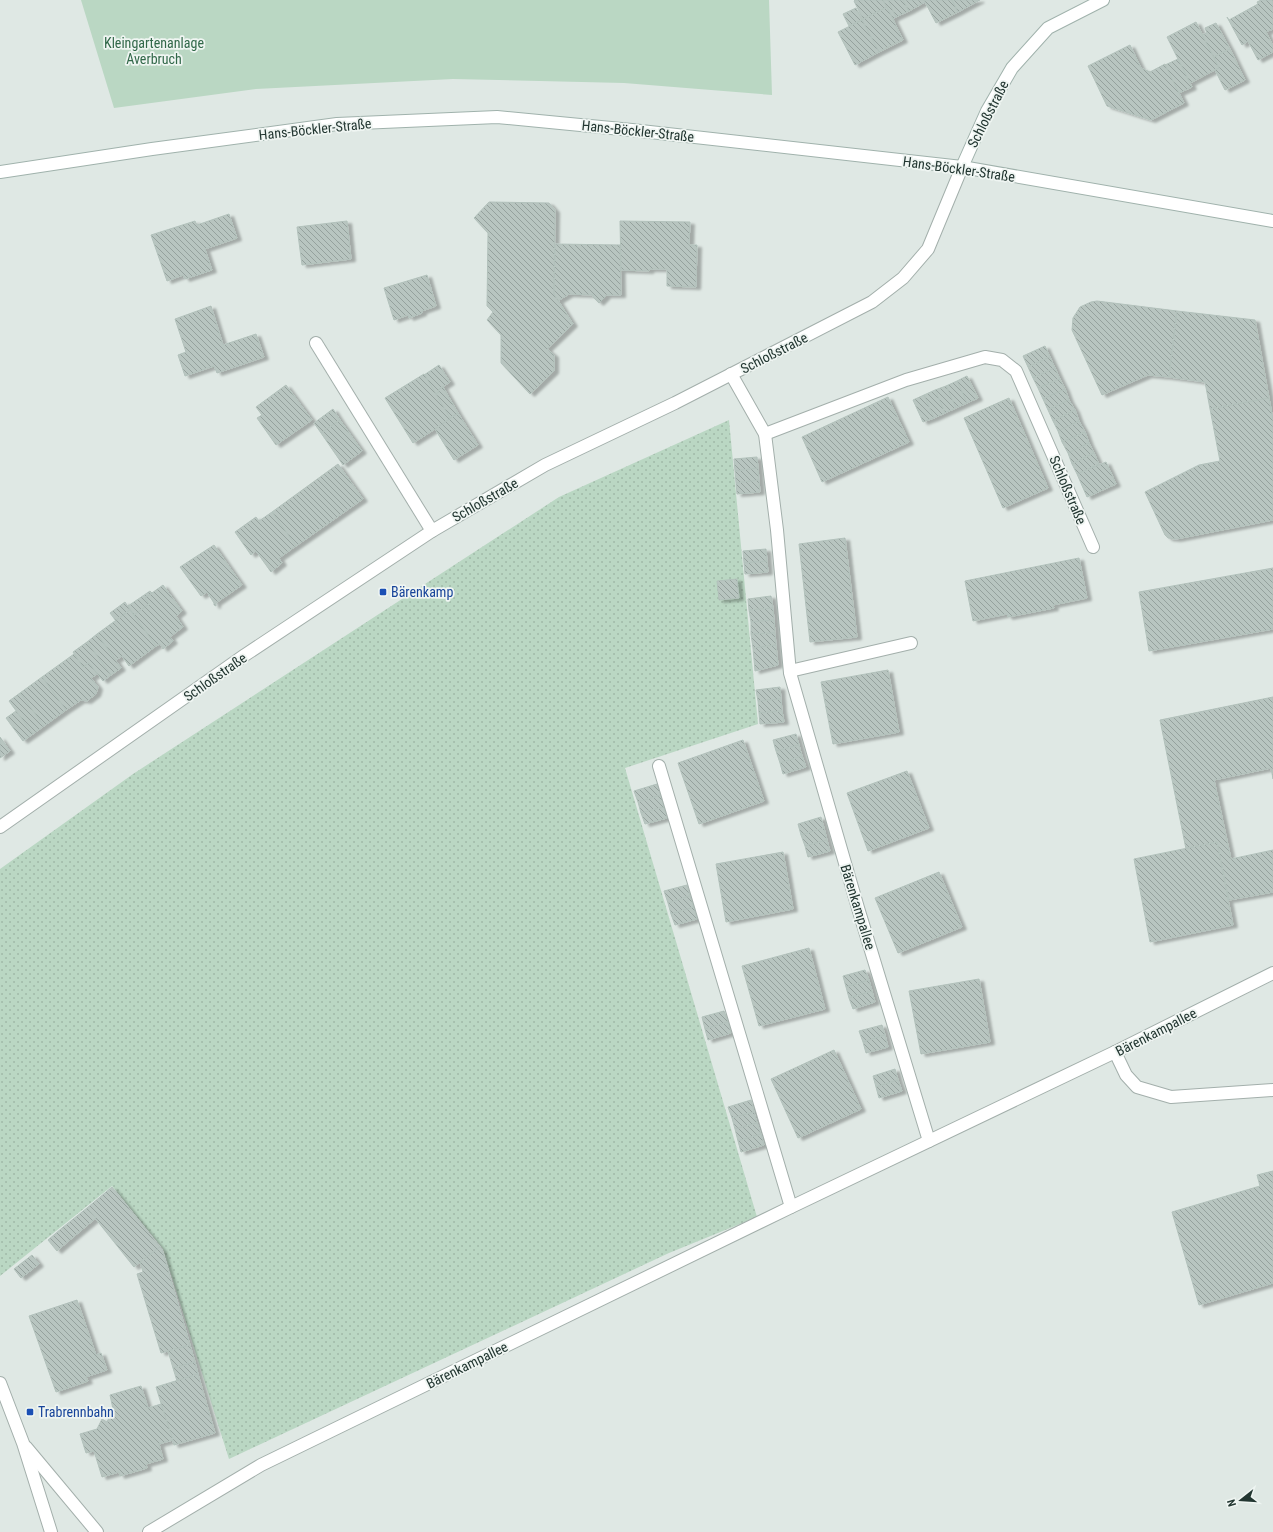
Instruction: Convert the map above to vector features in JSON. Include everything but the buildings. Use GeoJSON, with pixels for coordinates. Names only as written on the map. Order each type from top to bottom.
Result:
{"type":"FeatureCollection","features":[{"type":"Feature","properties":{"kind":"street","name":"Schloßstraße"},"geometry":{"type":"LineString","coordinates":[[0,827],[245,655],[432,531],[545,465],[731,374],[872,302],[903,278],[928,249],[987,111],[1012,68],[1048,28],[1103,0]]}},
{"type":"Feature","properties":{"kind":"street","name":"Hans-Böckler-Straße"},"geometry":{"type":"LineString","coordinates":[[0,172],[152,149],[337,124],[497,118],[632,130],[962,167],[1273,221]]}},
{"type":"Feature","properties":{"kind":"street"},"geometry":{"type":"LineString","coordinates":[[316,342],[432,531]]}},
{"type":"Feature","properties":{"kind":"street","name":"Schloßstraße"},"geometry":{"type":"LineString","coordinates":[[765,434],[906,380],[985,357],[1002,360],[1016,371],[1093,547]]}},
{"type":"Feature","properties":{"kind":"street","name":"Schloßstraße"},"geometry":{"type":"LineString","coordinates":[[731,374],[765,434],[777,530],[790,672]]}},
{"type":"Feature","properties":{"kind":"street"},"geometry":{"type":"LineString","coordinates":[[790,672],[911,643]]}},
{"type":"Feature","properties":{"kind":"street","name":"Bärenkampallee"},"geometry":{"type":"LineString","coordinates":[[790,672],[858,908],[929,1141]]}},
{"type":"Feature","properties":{"kind":"street"},"geometry":{"type":"LineString","coordinates":[[659,766],[791,1206]]}},
{"type":"Feature","properties":{"kind":"street","name":"Bärenkampallee"},"geometry":{"type":"LineString","coordinates":[[149,1532],[261,1465],[791,1206],[1115,1052],[1273,973]]}},
{"type":"Feature","properties":{"kind":"street"},"geometry":{"type":"LineString","coordinates":[[1115,1052],[1126,1075],[1137,1087],[1171,1097],[1273,1090]]}},
{"type":"Feature","properties":{"kind":"street"},"geometry":{"type":"LineString","coordinates":[[0,1383],[23,1443],[51,1532]]}},
{"type":"Feature","properties":{"kind":"street"},"geometry":{"type":"LineString","coordinates":[[23,1443],[97,1532]]}},
{"type":"Feature","properties":{"kind":"green space","name":"Kleingartenanlage Averbruch"},"geometry":{"type":"Polygon","coordinates":[[[81,0],[769,0],[772,95],[624,83],[453,79],[256,89],[114,108],[81,0]]]}},
{"type":"Feature","properties":{"kind":"green space"},"geometry":{"type":"Polygon","coordinates":[[[729,420],[758,724],[625,768],[757,1217],[669,1253],[229,1459],[163,1249],[112,1186],[0,1276],[0,869],[133,774],[559,497],[729,420]]]}},
{"type":"Feature","properties":{"kind":"place","name":"Bärenkamp"},"geometry":{"type":"Point","coordinates":[383,592]}},
{"type":"Feature","properties":{"kind":"place","name":"Trabrennbahn"},"geometry":{"type":"Point","coordinates":[30,1412]}}]}
